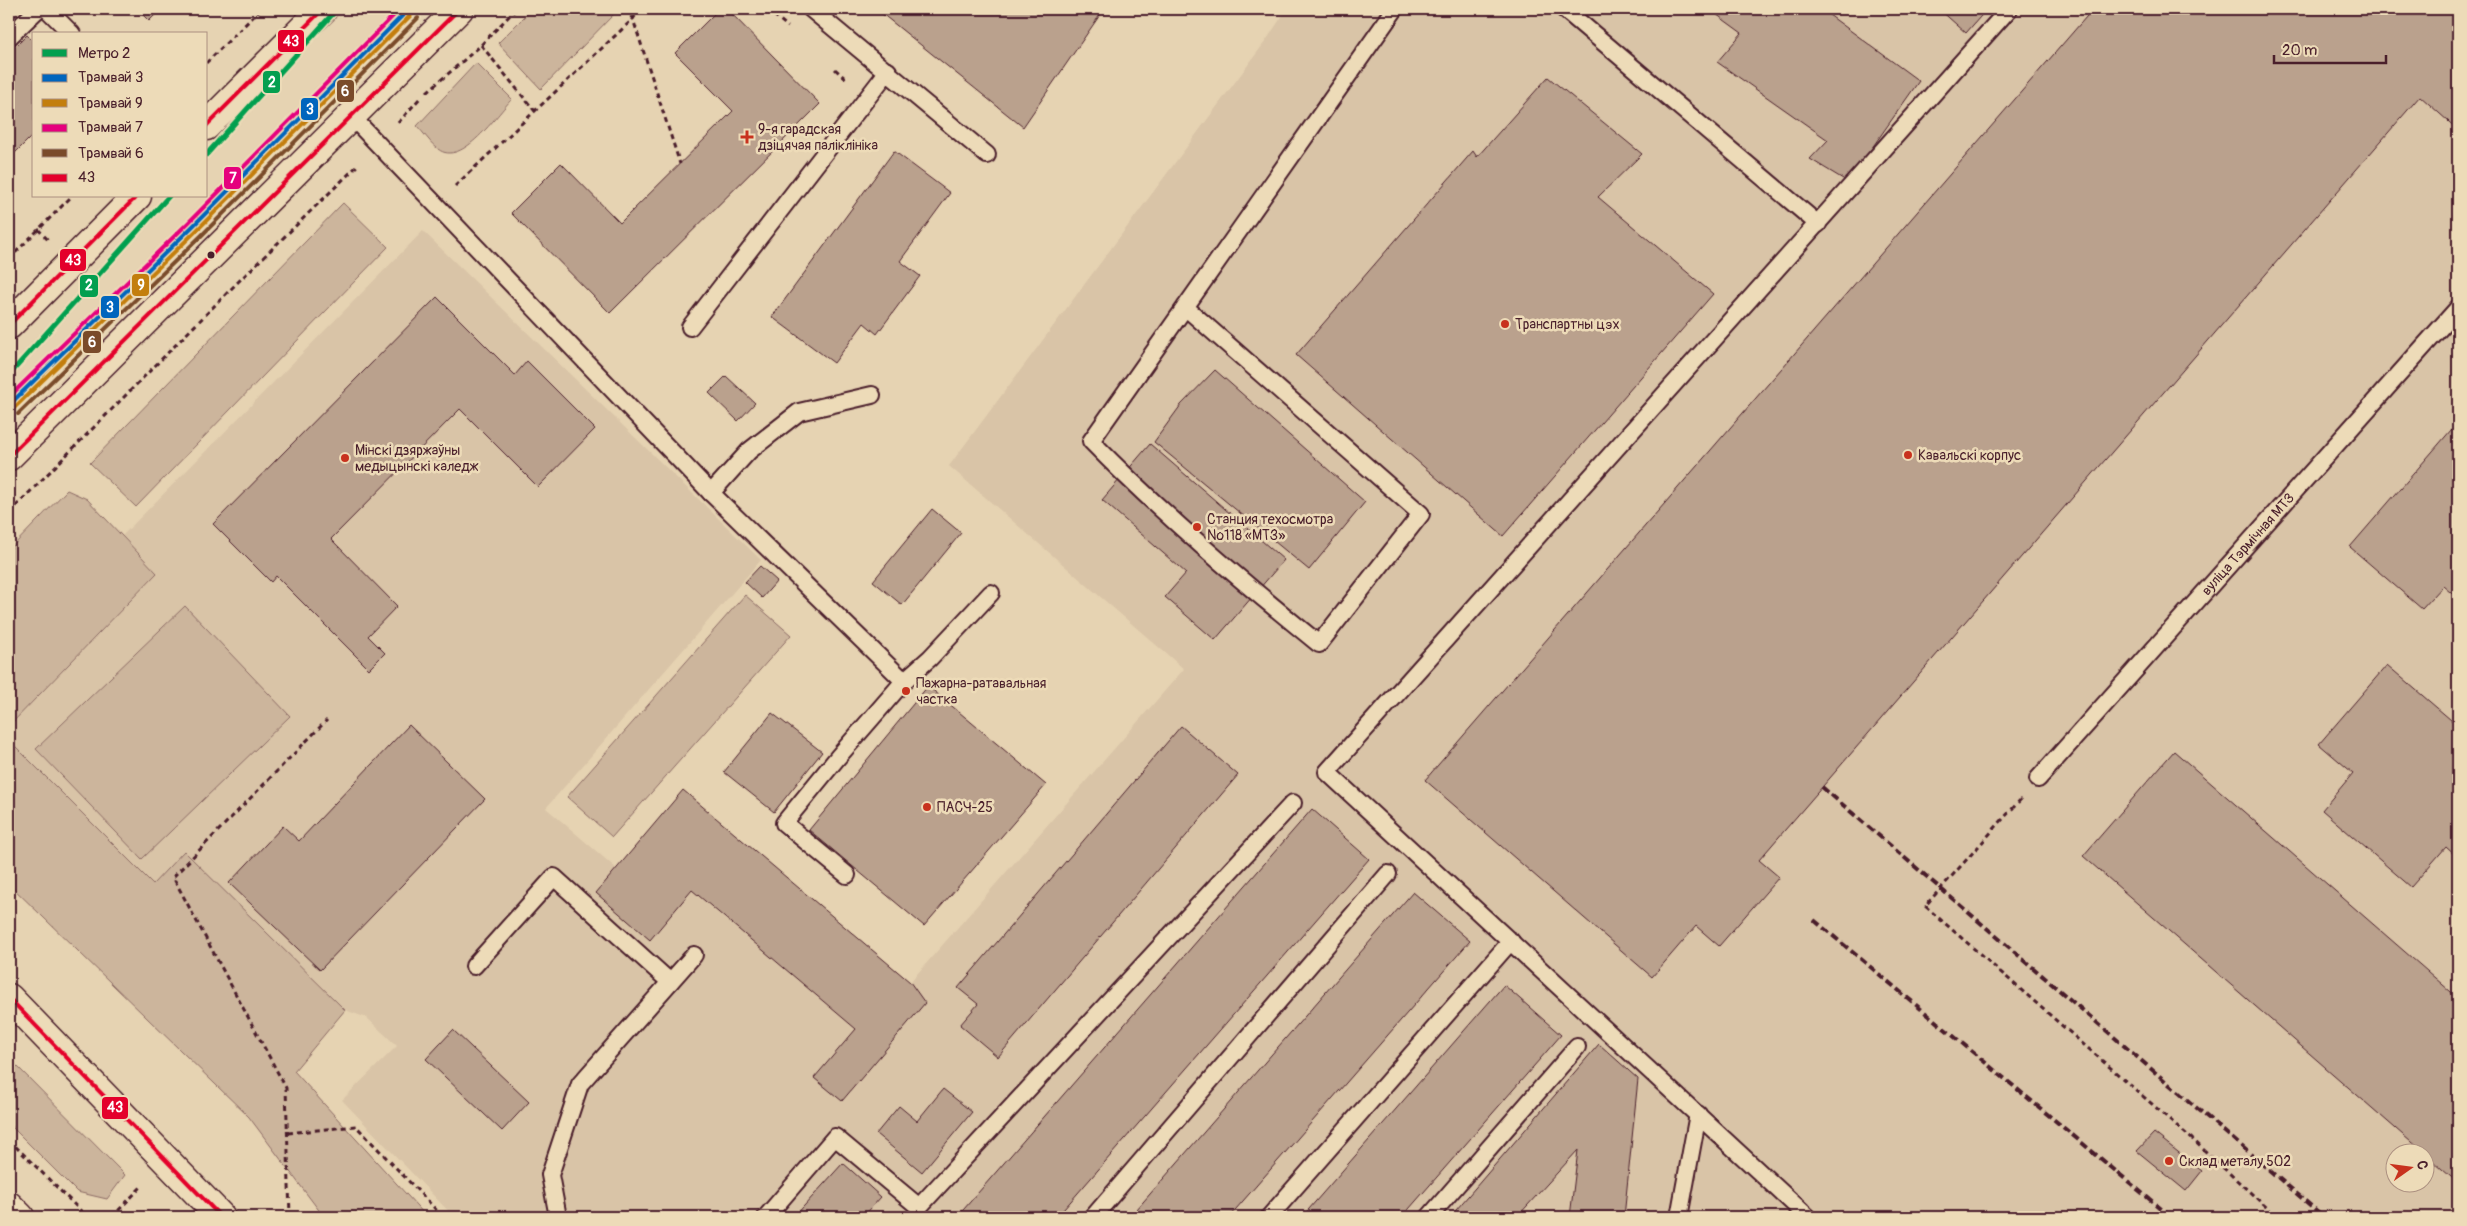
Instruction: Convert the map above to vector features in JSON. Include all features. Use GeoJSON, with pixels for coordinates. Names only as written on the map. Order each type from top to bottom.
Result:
{"type":"FeatureCollection","features":[{"type":"Feature","properties":{"kind":"main road"},"geometry":{"type":"LineString","coordinates":[[208,124],[323,9]]}},
{"type":"Feature","properties":{"kind":"main road"},"geometry":{"type":"LineString","coordinates":[[9,456],[211,253],[352,117],[459,9]]}},
{"type":"Feature","properties":{"kind":"main road"},"geometry":{"type":"LineString","coordinates":[[9,325],[135,198]]}},
{"type":"Feature","properties":{"kind":"main road"},"geometry":{"type":"LineString","coordinates":[[9,998],[221,1217]]}},
{"type":"Feature","properties":{"kind":"main road"},"geometry":{"type":"LineString","coordinates":[[9,1206],[20,1217]]}},
{"type":"Feature","properties":{"kind":"lane"},"geometry":{"type":"LineString","coordinates":[[9,37],[38,9]]}},
{"type":"Feature","properties":{"kind":"lane"},"geometry":{"type":"LineString","coordinates":[[47,9],[70,32]]}},
{"type":"Feature","properties":{"kind":"lane"},"geometry":{"type":"LineString","coordinates":[[811,9],[987,155]]}},
{"type":"Feature","properties":{"kind":"lane"},"geometry":{"type":"LineString","coordinates":[[1185,307],[1420,514],[1319,644],[1241,579],[1124,474],[1091,441],[1185,307],[1395,9]]}},
{"type":"Feature","properties":{"kind":"lane"},"geometry":{"type":"LineString","coordinates":[[1564,9],[1818,224]]}},
{"type":"Feature","properties":{"kind":"lane"},"geometry":{"type":"LineString","coordinates":[[1808,1217],[1328,772],[2009,9]]}},
{"type":"Feature","properties":{"kind":"lane"},"geometry":{"type":"LineString","coordinates":[[690,327],[888,71]]}},
{"type":"Feature","properties":{"kind":"lane"},"geometry":{"type":"LineString","coordinates":[[352,117],[710,493],[904,681]]}},
{"type":"Feature","properties":{"kind":"lane","name":"вуліца Тэрмічная МТЗ"},"geometry":{"type":"LineString","coordinates":[[2038,780],[2458,308]]}},
{"type":"Feature","properties":{"kind":"lane"},"geometry":{"type":"LineString","coordinates":[[710,493],[749,451],[799,412],[872,395]]}},
{"type":"Feature","properties":{"kind":"lane"},"geometry":{"type":"LineString","coordinates":[[847,875],[784,823],[904,681],[930,658],[991,593]]}},
{"type":"Feature","properties":{"kind":"lane"},"geometry":{"type":"LineString","coordinates":[[766,1217],[835,1137],[919,1212],[1293,803]]}},
{"type":"Feature","properties":{"kind":"lane"},"geometry":{"type":"LineString","coordinates":[[1093,1217],[1388,874]]}},
{"type":"Feature","properties":{"kind":"lane"},"geometry":{"type":"LineString","coordinates":[[474,966],[554,877],[670,982]]}},
{"type":"Feature","properties":{"kind":"lane"},"geometry":{"type":"LineString","coordinates":[[1269,1217],[1511,941]]}},
{"type":"Feature","properties":{"kind":"lane"},"geometry":{"type":"LineString","coordinates":[[558,1217],[550,1175],[580,1084],[694,955]]}},
{"type":"Feature","properties":{"kind":"lane"},"geometry":{"type":"LineString","coordinates":[[1429,1217],[1578,1048]]}},
{"type":"Feature","properties":{"kind":"lane"},"geometry":{"type":"LineString","coordinates":[[1679,1217],[1698,1114]]}},
{"type":"Feature","properties":{"kind":"path"},"geometry":{"type":"LineString","coordinates":[[208,61],[261,9]]}},
{"type":"Feature","properties":{"kind":"path"},"geometry":{"type":"LineString","coordinates":[[9,513],[238,282],[379,145],[424,95],[481,45],[516,9]]}},
{"type":"Feature","properties":{"kind":"path"},"geometry":{"type":"LineString","coordinates":[[625,9],[633,18],[680,164]]}},
{"type":"Feature","properties":{"kind":"path"},"geometry":{"type":"LineString","coordinates":[[435,204],[633,18],[640,9]]}},
{"type":"Feature","properties":{"kind":"path"},"geometry":{"type":"LineString","coordinates":[[481,45],[534,110]]}},
{"type":"Feature","properties":{"kind":"path"},"geometry":{"type":"LineString","coordinates":[[9,259],[70,198]]}},
{"type":"Feature","properties":{"kind":"path"},"geometry":{"type":"LineString","coordinates":[[290,1217],[286,1088],[174,877],[327,720]]}},
{"type":"Feature","properties":{"kind":"path"},"geometry":{"type":"LineString","coordinates":[[2038,780],[1925,906],[2192,1139],[2277,1217]]}},
{"type":"Feature","properties":{"kind":"path"},"geometry":{"type":"LineString","coordinates":[[288,1132],[356,1126],[443,1217]]}},
{"type":"Feature","properties":{"kind":"path"},"geometry":{"type":"LineString","coordinates":[[9,1140],[87,1217]]}},
{"type":"Feature","properties":{"kind":"path"},"geometry":{"type":"LineString","coordinates":[[112,1217],[146,1182]]}},
{"type":"Feature","properties":{"kind":"shaded area"},"geometry":{"type":"Polygon","coordinates":[[[532,9],[609,9],[614,14],[541,89],[498,43],[532,9]]]}},
{"type":"Feature","properties":{"kind":"shaded area"},"geometry":{"type":"Polygon","coordinates":[[[1287,9],[2458,9],[2458,1217],[454,1217],[342,1100],[397,1046],[367,1018],[345,1010],[184,852],[153,885],[9,740],[9,726],[157,573],[122,536],[423,231],[761,560],[546,808],[617,869],[683,790],[910,982],[1184,669],[949,466],[1265,42],[1287,9]]]}},
{"type":"Feature","properties":{"kind":"shaded area"},"geometry":{"type":"Polygon","coordinates":[[[476,63],[512,99],[478,137],[458,151],[447,153],[435,147],[417,126],[476,63]]]}},
{"type":"Feature","properties":{"kind":"shaded area"},"geometry":{"type":"Polygon","coordinates":[[[343,203],[388,247],[136,507],[90,463],[343,203]]]}},
{"type":"Feature","properties":{"kind":"shaded area"},"geometry":{"type":"Polygon","coordinates":[[[67,490],[87,499],[157,573],[9,726],[9,550],[67,490]]]}},
{"type":"Feature","properties":{"kind":"shaded area"},"geometry":{"type":"Polygon","coordinates":[[[745,595],[791,635],[612,837],[567,797],[745,595]]]}},
{"type":"Feature","properties":{"kind":"shaded area"},"geometry":{"type":"Polygon","coordinates":[[[185,606],[290,716],[142,859],[36,749],[185,606]]]}},
{"type":"Feature","properties":{"kind":"shaded area"},"geometry":{"type":"Polygon","coordinates":[[[9,740],[153,884],[184,851],[345,1010],[294,1071],[427,1217],[324,1217],[249,1117],[9,884],[9,740]]]}},
{"type":"Feature","properties":{"kind":"shaded area"},"geometry":{"type":"Polygon","coordinates":[[[9,1058],[125,1175],[107,1199],[77,1192],[9,1124],[9,1058]]]}},
{"type":"Feature","properties":{"kind":"building"},"geometry":{"type":"Polygon","coordinates":[[[137,9],[161,9],[149,21],[137,9]]]}},
{"type":"Feature","properties":{"kind":"building","name":"9-я гарадская дзіцячая паліклініка"},"geometry":{"type":"Polygon","coordinates":[[[719,9],[727,9],[820,104],[610,313],[511,213],[561,163],[620,223],[733,111],[675,53],[719,9]]]}},
{"type":"Feature","properties":{"kind":"building"},"geometry":{"type":"Polygon","coordinates":[[[876,9],[1104,9],[1023,127],[876,9]]]}},
{"type":"Feature","properties":{"kind":"building"},"geometry":{"type":"Polygon","coordinates":[[[1709,9],[1821,9],[1919,81],[1848,182],[1810,159],[1828,140],[1717,62],[1742,33],[1709,9]]]}},
{"type":"Feature","properties":{"kind":"building"},"geometry":{"type":"Polygon","coordinates":[[[1939,9],[1987,9],[1966,33],[1939,9]]]}},
{"type":"Feature","properties":{"kind":"building","name":"Кавальскі корпус"},"geometry":{"type":"Polygon","coordinates":[[[2093,9],[2446,9],[2458,19],[2458,130],[2420,96],[1759,860],[1779,877],[1719,946],[1696,926],[1652,977],[1425,780],[2093,9]]]}},
{"type":"Feature","properties":{"kind":"building"},"geometry":{"type":"Polygon","coordinates":[[[27,35],[32,40],[32,136],[9,159],[9,53],[27,35]]]}},
{"type":"Feature","properties":{"kind":"building","name":"Транспартны цэх"},"geometry":{"type":"Polygon","coordinates":[[[1548,77],[1642,154],[1598,197],[1713,294],[1503,536],[1296,355],[1473,151],[1477,157],[1548,77]]]}},
{"type":"Feature","properties":{"kind":"building"},"geometry":{"type":"Polygon","coordinates":[[[894,151],[950,193],[900,261],[920,276],[877,334],[864,323],[834,363],[772,317],[894,151]]]}},
{"type":"Feature","properties":{"kind":"building","name":"Мінскі дзяржаўны медыцынскі каледж"},"geometry":{"type":"Polygon","coordinates":[[[437,297],[515,375],[527,361],[595,429],[538,487],[460,409],[331,539],[397,606],[368,636],[385,653],[369,669],[276,576],[271,582],[213,524],[437,297]]]}},
{"type":"Feature","properties":{"kind":"building"},"geometry":{"type":"Polygon","coordinates":[[[1215,370],[1365,502],[1309,570],[1154,442],[1181,405],[1215,370]]]}},
{"type":"Feature","properties":{"kind":"building"},"geometry":{"type":"Polygon","coordinates":[[[726,376],[755,403],[738,421],[709,393],[726,376]]]}},
{"type":"Feature","properties":{"kind":"building"},"geometry":{"type":"Polygon","coordinates":[[[2458,422],[2458,599],[2443,586],[2422,609],[2350,547],[2458,422]]]}},
{"type":"Feature","properties":{"kind":"building"},"geometry":{"type":"Polygon","coordinates":[[[1150,444],[1284,560],[1215,640],[1165,597],[1186,573],[1102,500],[1150,444]]]}},
{"type":"Feature","properties":{"kind":"building"},"geometry":{"type":"Polygon","coordinates":[[[932,509],[961,533],[902,605],[873,581],[932,509]]]}},
{"type":"Feature","properties":{"kind":"building"},"geometry":{"type":"Polygon","coordinates":[[[760,566],[777,581],[762,598],[745,582],[760,566]]]}},
{"type":"Feature","properties":{"kind":"building"},"geometry":{"type":"Polygon","coordinates":[[[2387,665],[2458,726],[2458,858],[2446,847],[2411,887],[2322,810],[2353,773],[2319,744],[2387,665]]]}},
{"type":"Feature","properties":{"kind":"building","name":"ПАСЧ-25"},"geometry":{"type":"Polygon","coordinates":[[[928,686],[1046,785],[924,926],[809,830],[928,686]]]}},
{"type":"Feature","properties":{"kind":"building"},"geometry":{"type":"Polygon","coordinates":[[[772,713],[822,752],[774,812],[724,772],[772,713]]]}},
{"type":"Feature","properties":{"kind":"building"},"geometry":{"type":"Polygon","coordinates":[[[409,725],[485,799],[320,970],[229,883],[283,826],[299,841],[409,725]]]}},
{"type":"Feature","properties":{"kind":"building"},"geometry":{"type":"Polygon","coordinates":[[[1181,726],[1238,775],[998,1057],[960,1025],[978,1004],[958,988],[1181,726]]]}},
{"type":"Feature","properties":{"kind":"building"},"geometry":{"type":"Polygon","coordinates":[[[2174,751],[2458,998],[2458,1183],[2434,1162],[2434,1144],[2413,1144],[2083,856],[2174,751]]]}},
{"type":"Feature","properties":{"kind":"building"},"geometry":{"type":"Polygon","coordinates":[[[683,790],[910,982],[925,1003],[842,1101],[814,1078],[856,1029],[692,890],[650,940],[596,893],[683,790]]]}},
{"type":"Feature","properties":{"kind":"building"},"geometry":{"type":"Polygon","coordinates":[[[1312,809],[1369,859],[1057,1217],[957,1217],[1312,809]]]}},
{"type":"Feature","properties":{"kind":"building"},"geometry":{"type":"Polygon","coordinates":[[[1413,892],[1470,941],[1229,1217],[1130,1217],[1413,892]]]}},
{"type":"Feature","properties":{"kind":"building"},"geometry":{"type":"Polygon","coordinates":[[[1504,985],[1561,1035],[1402,1217],[1302,1217],[1504,985]]]}},
{"type":"Feature","properties":{"kind":"building"},"geometry":{"type":"Polygon","coordinates":[[[453,1030],[529,1102],[502,1131],[426,1059],[453,1030]]]}},
{"type":"Feature","properties":{"kind":"building"},"geometry":{"type":"Polygon","coordinates":[[[1599,1044],[1638,1079],[1624,1217],[1570,1217],[1578,1150],[1517,1217],[1450,1217],[1599,1044]]]}},
{"type":"Feature","properties":{"kind":"building"},"geometry":{"type":"Polygon","coordinates":[[[943,1089],[972,1112],[922,1172],[876,1134],[899,1106],[917,1121],[943,1089]]]}},
{"type":"Feature","properties":{"kind":"building","name":"Склад металу 502"},"geometry":{"type":"Polygon","coordinates":[[[2154,1133],[2202,1171],[2186,1191],[2137,1151],[2154,1133]]]}},
{"type":"Feature","properties":{"kind":"building"},"geometry":{"type":"Polygon","coordinates":[[[843,1163],[881,1197],[863,1217],[794,1217],[843,1163]]]}},
{"type":"Feature","properties":{"kind":"railway"},"geometry":{"type":"LineString","coordinates":[[1822,787],[2324,1217]]}},
{"type":"Feature","properties":{"kind":"railway"},"geometry":{"type":"LineString","coordinates":[[1814,920],[2171,1217]]}},
{"type":"Feature","properties":{"kind":"metro line","name":"2"},"geometry":{"type":"LineString","coordinates":[[208,153],[337,9]]}},
{"type":"Feature","properties":{"kind":"metro line","name":"2"},"geometry":{"type":"LineString","coordinates":[[9,375],[167,198]]}},
{"type":"Feature","properties":{"kind":"tram line","name":"7"},"geometry":{"type":"LineString","coordinates":[[9,397],[189,222],[400,9]]}},
{"type":"Feature","properties":{"kind":"tram line","name":"3"},"geometry":{"type":"LineString","coordinates":[[9,405],[193,226],[409,9]]}},
{"type":"Feature","properties":{"kind":"tram line","name":"9"},"geometry":{"type":"LineString","coordinates":[[13,409],[197,230],[413,13]]}},
{"type":"Feature","properties":{"kind":"tram line","name":"6"},"geometry":{"type":"LineString","coordinates":[[18,414],[202,235],[418,18]]}},
{"type":"Feature","properties":{"kind":"transit line","name":"43"},"geometry":{"type":"LineString","coordinates":[[208,124],[323,9]]}},
{"type":"Feature","properties":{"kind":"transit line","name":"43"},"geometry":{"type":"LineString","coordinates":[[9,456],[459,9]]}},
{"type":"Feature","properties":{"kind":"transit line","name":"43"},"geometry":{"type":"LineString","coordinates":[[9,325],[135,198]]}},
{"type":"Feature","properties":{"kind":"transit line","name":"43"},"geometry":{"type":"LineString","coordinates":[[9,998],[221,1217]]}},
{"type":"Feature","properties":{"kind":"place","name":"9-я гарадская дзіцячая паліклініка"},"geometry":{"type":"Point","coordinates":[747,137]}},
{"type":"Feature","properties":{"kind":"place","name":"Транспартны цэх"},"geometry":{"type":"Point","coordinates":[1505,324]}},
{"type":"Feature","properties":{"kind":"place","name":"Кавальскі корпус"},"geometry":{"type":"Point","coordinates":[1908,455]}},
{"type":"Feature","properties":{"kind":"place","name":"Мінскі дзяржаўны медыцынскі каледж"},"geometry":{"type":"Point","coordinates":[345,458]}},
{"type":"Feature","properties":{"kind":"place","name":"Станция техосмотра №118 «МТЗ»"},"geometry":{"type":"Point","coordinates":[1197,527]}},
{"type":"Feature","properties":{"kind":"place","name":"Пажарна-ратавальная частка"},"geometry":{"type":"Point","coordinates":[906,691]}},
{"type":"Feature","properties":{"kind":"place","name":"ПАСЧ-25"},"geometry":{"type":"Point","coordinates":[927,807]}},
{"type":"Feature","properties":{"kind":"place","name":"Склад металу 502"},"geometry":{"type":"Point","coordinates":[2169,1161]}}]}
